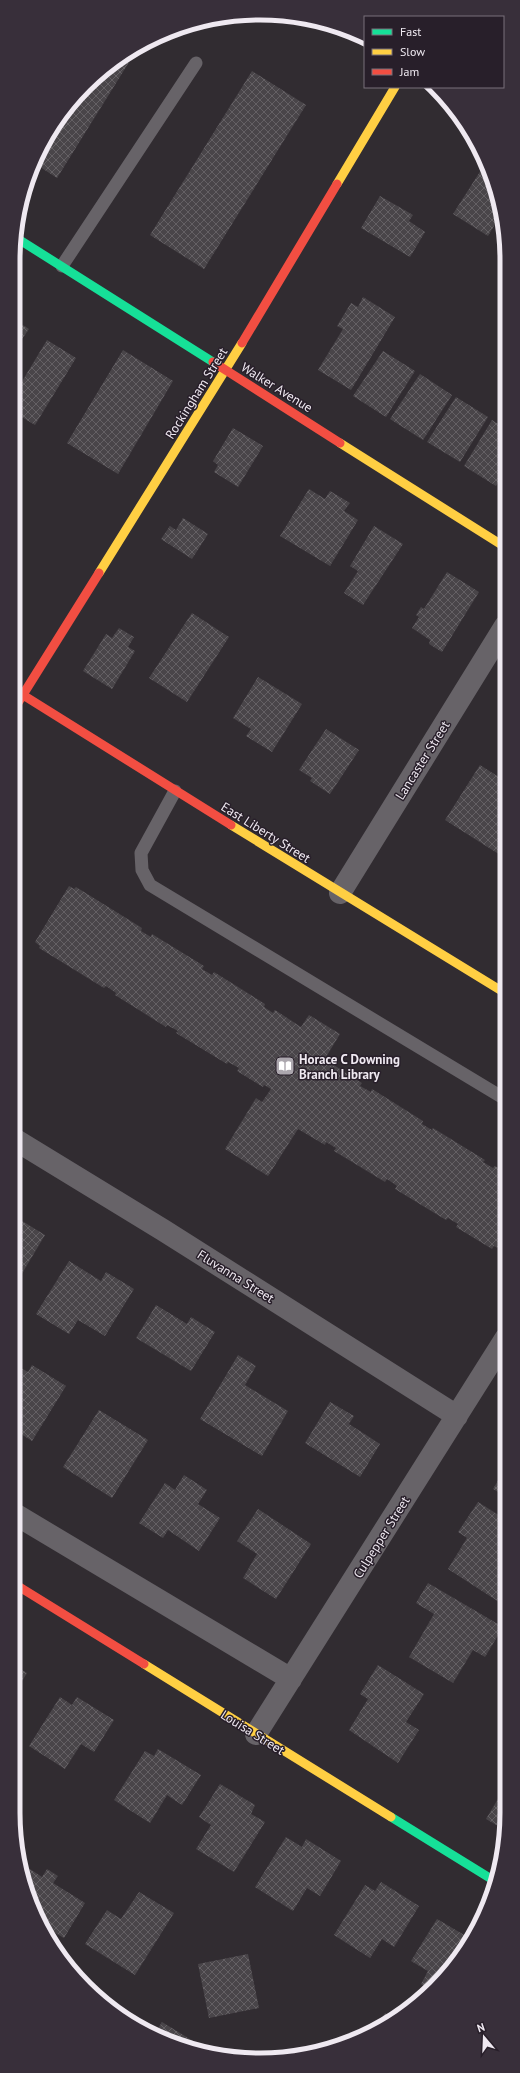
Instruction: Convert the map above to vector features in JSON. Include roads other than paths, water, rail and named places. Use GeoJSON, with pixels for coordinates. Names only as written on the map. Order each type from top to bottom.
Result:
{"type":"FeatureCollection","features":[{"type":"Feature","properties":{"kind":"street","name":"Rockingham Street"},"geometry":{"type":"LineString","coordinates":[[20,700],[226,370],[394,88]]}},
{"type":"Feature","properties":{"kind":"street","name":"Walker Avenue"},"geometry":{"type":"LineString","coordinates":[[21,241],[500,544]]}},
{"type":"Feature","properties":{"kind":"street","name":"Lancaster Street"},"geometry":{"type":"LineString","coordinates":[[340,893],[500,634]]}},
{"type":"Feature","properties":{"kind":"street","name":"East Liberty Street"},"geometry":{"type":"LineString","coordinates":[[20,693],[340,893],[500,990]]}},
{"type":"Feature","properties":{"kind":"street","name":"Fluvanna Street"},"geometry":{"type":"LineString","coordinates":[[20,1143],[163,1230],[457,1416]]}},
{"type":"Feature","properties":{"kind":"street","name":"Culpepper Street"},"geometry":{"type":"LineString","coordinates":[[256,1734],[500,1347]]}},
{"type":"Feature","properties":{"kind":"street"},"geometry":{"type":"LineString","coordinates":[[20,1517],[291,1679]]}},
{"type":"Feature","properties":{"kind":"street","name":"Louisa Street"},"geometry":{"type":"LineString","coordinates":[[20,1587],[491,1879]]}},
{"type":"Feature","properties":{"kind":"lane"},"geometry":{"type":"LineString","coordinates":[[62,266],[196,63]]}},
{"type":"Feature","properties":{"kind":"lane"},"geometry":{"type":"LineString","coordinates":[[175,791],[140,853],[142,870],[150,885],[500,1096]]}},
{"type":"Feature","properties":{"kind":"place","name":"Horace C Downing Branch Library"},"geometry":{"type":"Point","coordinates":[285,1066]}}]}
